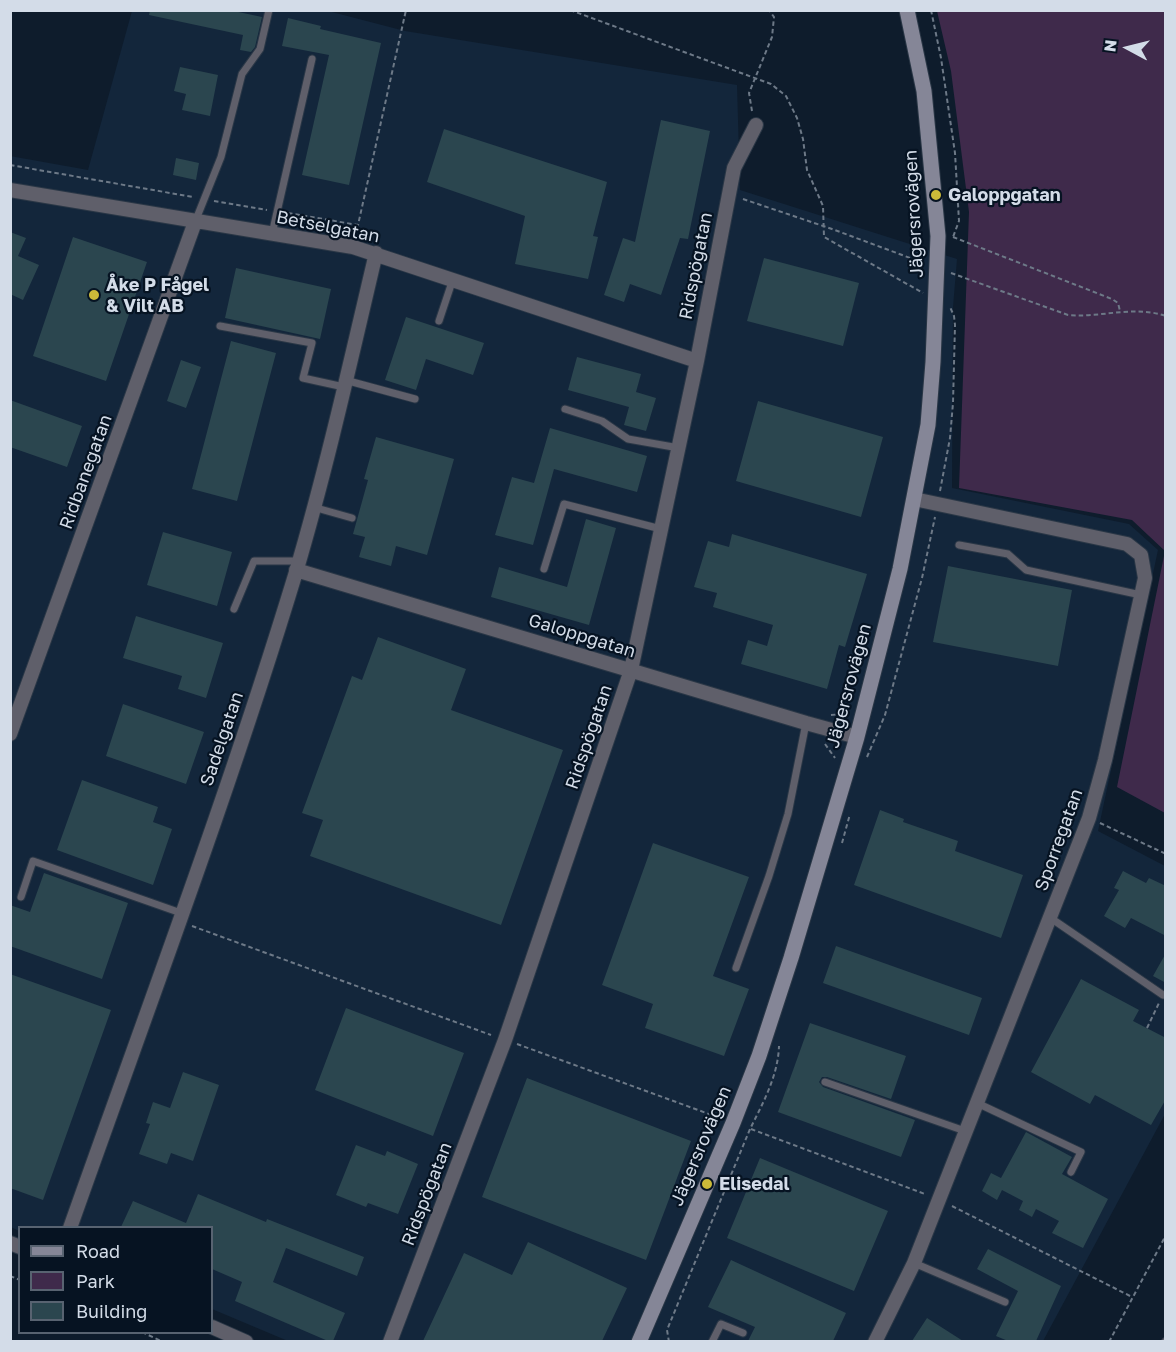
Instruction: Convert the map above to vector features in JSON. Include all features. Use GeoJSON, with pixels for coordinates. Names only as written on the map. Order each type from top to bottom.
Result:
{"type":"FeatureCollection","features":[{"type":"Feature","properties":{"kind":"street","name":"Jägersrovägen"},"geometry":{"type":"LineString","coordinates":[[639,1341],[733,1123],[759,1056],[791,958],[857,737],[900,569],[928,425],[933,373],[938,236],[924,91],[907,10]]}},
{"type":"Feature","properties":{"kind":"street","name":"Ridspögatan"},"geometry":{"type":"LineString","coordinates":[[390,1341],[505,1040],[631,670],[697,361],[734,168],[756,125]]}},
{"type":"Feature","properties":{"kind":"street","name":"Betselgatan"},"geometry":{"type":"LineString","coordinates":[[10,190],[353,247],[697,361]]}},
{"type":"Feature","properties":{"kind":"street","name":"Ridbanegatan"},"geometry":{"type":"LineString","coordinates":[[10,734],[195,222]]}},
{"type":"Feature","properties":{"kind":"street","name":"Sadelgatan"},"geometry":{"type":"LineString","coordinates":[[70,1226],[251,715],[298,565],[376,253]]}},
{"type":"Feature","properties":{"kind":"street","name":"Sporregatan"},"geometry":{"type":"LineString","coordinates":[[875,1341],[914,1263],[1089,818],[1105,760],[1145,578],[1141,555],[1127,544],[914,499]]}},
{"type":"Feature","properties":{"kind":"street","name":"Galoppgatan"},"geometry":{"type":"LineString","coordinates":[[298,565],[631,670],[857,737]]}},
{"type":"Feature","properties":{"kind":"street"},"geometry":{"type":"LineString","coordinates":[[213,1327],[246,1341]]}},
{"type":"Feature","properties":{"kind":"lane"},"geometry":{"type":"LineString","coordinates":[[195,222],[221,157],[242,74],[260,49],[269,10]]}},
{"type":"Feature","properties":{"kind":"lane"},"geometry":{"type":"LineString","coordinates":[[272,234],[312,59]]}},
{"type":"Feature","properties":{"kind":"lane"},"geometry":{"type":"LineString","coordinates":[[440,321],[453,279]]}},
{"type":"Feature","properties":{"kind":"lane"},"geometry":{"type":"LineString","coordinates":[[220,326],[312,343],[303,378],[345,384],[415,399]]}},
{"type":"Feature","properties":{"kind":"lane"},"geometry":{"type":"LineString","coordinates":[[565,409],[602,420],[628,439],[679,448]]}},
{"type":"Feature","properties":{"kind":"lane"},"geometry":{"type":"LineString","coordinates":[[544,569],[564,504],[661,529]]}},
{"type":"Feature","properties":{"kind":"lane"},"geometry":{"type":"LineString","coordinates":[[313,507],[352,518]]}},
{"type":"Feature","properties":{"kind":"lane"},"geometry":{"type":"LineString","coordinates":[[959,545],[1008,554],[1026,570],[1141,595]]}},
{"type":"Feature","properties":{"kind":"lane"},"geometry":{"type":"LineString","coordinates":[[234,609],[254,561],[298,565]]}},
{"type":"Feature","properties":{"kind":"lane"},"geometry":{"type":"LineString","coordinates":[[736,968],[769,876],[788,814],[806,723]]}},
{"type":"Feature","properties":{"kind":"lane"},"geometry":{"type":"LineString","coordinates":[[21,897],[33,861],[180,917]]}},
{"type":"Feature","properties":{"kind":"lane"},"geometry":{"type":"LineString","coordinates":[[1048,920],[1055,921],[1163,995]]}},
{"type":"Feature","properties":{"kind":"lane"},"geometry":{"type":"LineString","coordinates":[[825,1082],[965,1131]]}},
{"type":"Feature","properties":{"kind":"lane"},"geometry":{"type":"LineString","coordinates":[[977,1102],[1081,1152],[1071,1172]]}},
{"type":"Feature","properties":{"kind":"lane"},"geometry":{"type":"LineString","coordinates":[[914,1263],[1005,1302]]}},
{"type":"Feature","properties":{"kind":"lane"},"geometry":{"type":"LineString","coordinates":[[712,1341],[721,1324],[743,1333]]}},
{"type":"Feature","properties":{"kind":"path"},"geometry":{"type":"LineString","coordinates":[[280,212],[358,225],[406,10]]}},
{"type":"Feature","properties":{"kind":"path"},"geometry":{"type":"LineString","coordinates":[[756,125],[749,93],[772,37],[774,17],[769,10]]}},
{"type":"Feature","properties":{"kind":"path"},"geometry":{"type":"LineString","coordinates":[[931,10],[941,58],[955,153],[959,221],[957,231]]}},
{"type":"Feature","properties":{"kind":"path"},"geometry":{"type":"LineString","coordinates":[[10,165],[269,210]]}},
{"type":"Feature","properties":{"kind":"path"},"geometry":{"type":"LineString","coordinates":[[729,194],[927,264]]}},
{"type":"Feature","properties":{"kind":"path"},"geometry":{"type":"LineString","coordinates":[[953,237],[1112,299],[1118,303],[1120,312]]}},
{"type":"Feature","properties":{"kind":"path"},"geometry":{"type":"LineString","coordinates":[[951,273],[1068,315],[1141,311],[1166,316]]}},
{"type":"Feature","properties":{"kind":"path"},"geometry":{"type":"LineString","coordinates":[[831,715],[843,714],[852,708]]}},
{"type":"Feature","properties":{"kind":"path"},"geometry":{"type":"LineString","coordinates":[[1089,818],[1166,854]]}},
{"type":"Feature","properties":{"kind":"path"},"geometry":{"type":"LineString","coordinates":[[180,917],[505,1040],[750,1129]]}},
{"type":"Feature","properties":{"kind":"path"},"geometry":{"type":"LineString","coordinates":[[1147,1028],[1163,995]]}},
{"type":"Feature","properties":{"kind":"path"},"geometry":{"type":"LineString","coordinates":[[669,1341],[667,1330],[778,1065],[779,1039]]}},
{"type":"Feature","properties":{"kind":"path"},"geometry":{"type":"LineString","coordinates":[[1109,1341],[1166,1235]]}},
{"type":"Feature","properties":{"kind":"path"},"geometry":{"type":"LineString","coordinates":[[147,1334],[163,1341]]}},
{"type":"Feature","properties":{"kind":"shaded area"},"geometry":{"type":"Polygon","coordinates":[[[132,11],[328,11],[405,31],[737,85],[740,190],[957,259],[953,307],[952,488],[1129,524],[1158,550],[1098,831],[1165,866],[1165,1114],[1043,1341],[288,1341],[213,1309],[213,1226],[18,1226],[18,1230],[11,1227],[10,156],[88,170],[132,11]]]}},
{"type":"Feature","properties":{"kind":"green space"},"geometry":{"type":"Polygon","coordinates":[[[937,11],[1165,11],[1165,551],[1132,520],[959,488],[969,212],[951,71],[937,11]]]}},
{"type":"Feature","properties":{"kind":"green space"},"geometry":{"type":"Polygon","coordinates":[[[1165,551],[1165,813],[1117,787],[1165,551]]]}},
{"type":"Feature","properties":{"kind":"building"},"geometry":{"type":"Polygon","coordinates":[[[150,10],[229,10],[262,17],[255,47],[251,52],[240,50],[243,35],[149,15],[150,10]]]}},
{"type":"Feature","properties":{"kind":"building"},"geometry":{"type":"Polygon","coordinates":[[[288,18],[321,26],[320,29],[381,43],[349,185],[302,175],[329,55],[282,46],[288,18]]]}},
{"type":"Feature","properties":{"kind":"building"},"geometry":{"type":"Polygon","coordinates":[[[180,67],[218,75],[210,116],[182,110],[186,94],[174,91],[180,67]]]}},
{"type":"Feature","properties":{"kind":"building"},"geometry":{"type":"Polygon","coordinates":[[[661,120],[710,131],[688,239],[680,238],[661,295],[630,284],[624,302],[604,295],[623,238],[635,242],[661,120]]]}},
{"type":"Feature","properties":{"kind":"building"},"geometry":{"type":"Polygon","coordinates":[[[444,129],[607,182],[593,236],[598,237],[588,279],[515,264],[525,216],[427,182],[444,129]]]}},
{"type":"Feature","properties":{"kind":"building"},"geometry":{"type":"Polygon","coordinates":[[[176,158],[199,163],[196,180],[173,175],[176,158]]]}},
{"type":"Feature","properties":{"kind":"building"},"geometry":{"type":"Polygon","coordinates":[[[10,232],[26,238],[18,256],[39,265],[23,300],[10,294],[10,232]]]}},
{"type":"Feature","properties":{"kind":"building","name":"Åke P Fågel & Vilt AB"},"geometry":{"type":"Polygon","coordinates":[[[73,237],[147,262],[106,381],[33,356],[73,237]]]}},
{"type":"Feature","properties":{"kind":"building"},"geometry":{"type":"Polygon","coordinates":[[[764,258],[859,283],[843,346],[747,321],[764,258]]]}},
{"type":"Feature","properties":{"kind":"building"},"geometry":{"type":"Polygon","coordinates":[[[236,268],[331,289],[320,339],[225,318],[236,268]]]}},
{"type":"Feature","properties":{"kind":"building"},"geometry":{"type":"Polygon","coordinates":[[[406,317],[484,343],[473,375],[426,359],[416,390],[385,380],[406,317]]]}},
{"type":"Feature","properties":{"kind":"building"},"geometry":{"type":"Polygon","coordinates":[[[231,341],[276,353],[237,501],[192,489],[231,341]]]}},
{"type":"Feature","properties":{"kind":"building"},"geometry":{"type":"Polygon","coordinates":[[[577,357],[641,374],[636,392],[656,398],[646,431],[624,425],[629,407],[568,390],[577,357]]]}},
{"type":"Feature","properties":{"kind":"building"},"geometry":{"type":"Polygon","coordinates":[[[181,360],[201,367],[186,408],[167,401],[181,360]]]}},
{"type":"Feature","properties":{"kind":"building"},"geometry":{"type":"Polygon","coordinates":[[[10,400],[82,426],[67,467],[10,447],[10,400]]]}},
{"type":"Feature","properties":{"kind":"building"},"geometry":{"type":"Polygon","coordinates":[[[758,401],[883,437],[861,517],[736,481],[758,401]]]}},
{"type":"Feature","properties":{"kind":"building"},"geometry":{"type":"Polygon","coordinates":[[[550,428],[647,456],[637,492],[554,469],[533,545],[495,535],[512,477],[534,483],[550,428]]]}},
{"type":"Feature","properties":{"kind":"building"},"geometry":{"type":"Polygon","coordinates":[[[376,437],[454,459],[427,555],[396,546],[391,566],[359,557],[365,537],[353,534],[368,480],[364,479],[376,437]]]}},
{"type":"Feature","properties":{"kind":"building"},"geometry":{"type":"Polygon","coordinates":[[[586,519],[616,528],[589,625],[491,597],[499,567],[567,587],[586,519]]]}},
{"type":"Feature","properties":{"kind":"building"},"geometry":{"type":"Polygon","coordinates":[[[163,532],[232,552],[217,606],[147,585],[163,532]]]}},
{"type":"Feature","properties":{"kind":"building"},"geometry":{"type":"Polygon","coordinates":[[[732,534],[867,574],[845,647],[839,645],[827,689],[741,664],[748,640],[767,646],[773,625],[713,607],[717,593],[694,587],[708,541],[729,547],[732,534]]]}},
{"type":"Feature","properties":{"kind":"building"},"geometry":{"type":"Polygon","coordinates":[[[948,566],[1072,590],[1058,666],[933,642],[948,566]]]}},
{"type":"Feature","properties":{"kind":"building"},"geometry":{"type":"Polygon","coordinates":[[[136,616],[223,643],[206,698],[178,689],[182,676],[123,658],[136,616]]]}},
{"type":"Feature","properties":{"kind":"building"},"geometry":{"type":"Polygon","coordinates":[[[378,637],[466,669],[451,710],[563,750],[501,925],[310,856],[323,820],[302,813],[352,676],[362,680],[378,637]]]}},
{"type":"Feature","properties":{"kind":"building"},"geometry":{"type":"Polygon","coordinates":[[[123,704],[204,732],[186,784],[106,756],[123,704]]]}},
{"type":"Feature","properties":{"kind":"building"},"geometry":{"type":"Polygon","coordinates":[[[82,780],[158,807],[153,822],[172,829],[153,885],[57,850],[82,780]]]}},
{"type":"Feature","properties":{"kind":"building"},"geometry":{"type":"Polygon","coordinates":[[[880,810],[904,819],[903,822],[958,841],[955,851],[1023,875],[1001,938],[854,885],[880,810]]]}},
{"type":"Feature","properties":{"kind":"building"},"geometry":{"type":"Polygon","coordinates":[[[653,843],[749,877],[713,976],[749,989],[724,1056],[645,1028],[653,1004],[602,985],[653,843]]]}},
{"type":"Feature","properties":{"kind":"building"},"geometry":{"type":"Polygon","coordinates":[[[1123,871],[1146,883],[1149,878],[1166,886],[1166,936],[1131,918],[1125,928],[1104,916],[1119,890],[1114,888],[1123,871]]]}},
{"type":"Feature","properties":{"kind":"building"},"geometry":{"type":"Polygon","coordinates":[[[44,873],[128,903],[102,979],[10,946],[10,905],[30,912],[44,873]]]}},
{"type":"Feature","properties":{"kind":"building"},"geometry":{"type":"Polygon","coordinates":[[[836,946],[982,998],[969,1035],[823,983],[836,946]]]}},
{"type":"Feature","properties":{"kind":"building"},"geometry":{"type":"Polygon","coordinates":[[[1166,953],[1166,983],[1153,976],[1166,953]]]}},
{"type":"Feature","properties":{"kind":"building"},"geometry":{"type":"Polygon","coordinates":[[[10,974],[111,1010],[43,1200],[10,1188],[10,974]]]}},
{"type":"Feature","properties":{"kind":"building"},"geometry":{"type":"Polygon","coordinates":[[[1081,979],[1139,1010],[1133,1021],[1166,1038],[1166,1099],[1151,1125],[1095,1095],[1090,1104],[1031,1072],[1081,979]]]}},
{"type":"Feature","properties":{"kind":"building"},"geometry":{"type":"Polygon","coordinates":[[[346,1008],[464,1053],[433,1136],[315,1090],[346,1008]]]}},
{"type":"Feature","properties":{"kind":"building"},"geometry":{"type":"Polygon","coordinates":[[[810,1023],[906,1056],[891,1099],[827,1077],[822,1077],[819,1082],[823,1087],[915,1120],[901,1157],[778,1112],[810,1023]]]}},
{"type":"Feature","properties":{"kind":"building"},"geometry":{"type":"Polygon","coordinates":[[[183,1072],[219,1085],[193,1161],[171,1153],[167,1164],[139,1154],[150,1124],[146,1123],[153,1102],[170,1108],[183,1072]]]}},
{"type":"Feature","properties":{"kind":"building"},"geometry":{"type":"Polygon","coordinates":[[[527,1078],[691,1141],[646,1260],[482,1197],[527,1078]]]}},
{"type":"Feature","properties":{"kind":"building"},"geometry":{"type":"Polygon","coordinates":[[[1026,1132],[1072,1157],[1062,1174],[1108,1199],[1083,1248],[1052,1233],[1059,1221],[1036,1209],[1032,1217],[1019,1210],[1023,1201],[1002,1190],[997,1200],[982,1191],[991,1173],[1001,1178],[1026,1132]]]}},
{"type":"Feature","properties":{"kind":"building"},"geometry":{"type":"Polygon","coordinates":[[[356,1145],[385,1156],[387,1151],[418,1164],[398,1214],[368,1203],[366,1207],[336,1195],[356,1145]]]}},
{"type":"Feature","properties":{"kind":"building"},"geometry":{"type":"Polygon","coordinates":[[[760,1158],[888,1211],[854,1291],[727,1238],[760,1158]]]}},
{"type":"Feature","properties":{"kind":"building"},"geometry":{"type":"Polygon","coordinates":[[[198,1194],[266,1222],[267,1219],[364,1257],[357,1276],[286,1248],[273,1282],[345,1313],[333,1341],[328,1341],[235,1301],[242,1282],[213,1269],[213,1226],[121,1226],[133,1201],[186,1223],[198,1194]]]}},
{"type":"Feature","properties":{"kind":"building"},"geometry":{"type":"Polygon","coordinates":[[[528,1242],[627,1288],[602,1341],[423,1341],[464,1253],[512,1275],[528,1242]]]}},
{"type":"Feature","properties":{"kind":"building"},"geometry":{"type":"Polygon","coordinates":[[[988,1249],[1061,1286],[1036,1341],[1008,1341],[996,1336],[1018,1291],[977,1269],[988,1249]]]}},
{"type":"Feature","properties":{"kind":"building"},"geometry":{"type":"Polygon","coordinates":[[[731,1260],[846,1313],[833,1341],[748,1341],[755,1327],[708,1307],[731,1260]]]}},
{"type":"Feature","properties":{"kind":"building"},"geometry":{"type":"Polygon","coordinates":[[[927,1318],[963,1341],[912,1341],[927,1318]]]}},
{"type":"Feature","properties":{"kind":"place","name":"Galoppgatan"},"geometry":{"type":"Point","coordinates":[936,195]}},
{"type":"Feature","properties":{"kind":"place","name":"Åke P Fågel & Vilt AB"},"geometry":{"type":"Point","coordinates":[94,295]}},
{"type":"Feature","properties":{"kind":"place","name":"Elisedal"},"geometry":{"type":"Point","coordinates":[707,1184]}}]}
